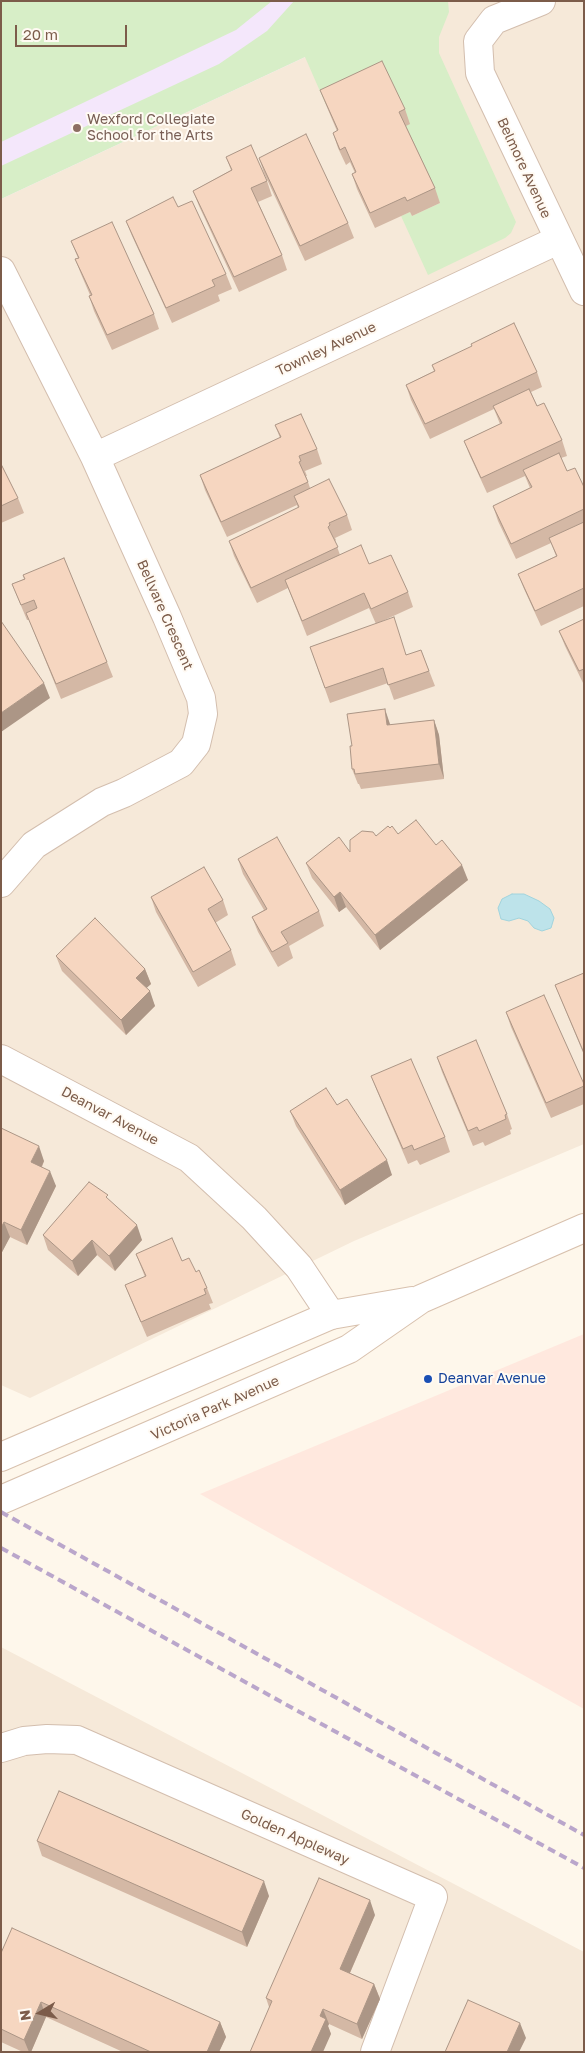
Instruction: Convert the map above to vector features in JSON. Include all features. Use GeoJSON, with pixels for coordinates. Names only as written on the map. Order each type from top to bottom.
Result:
{"type":"FeatureCollection","features":[{"type":"Feature","properties":{"kind":"street","name":"Belmore Avenue"},"geometry":{"type":"LineString","coordinates":[[541,1],[494,20],[478,41],[480,73],[558,240],[584,291]]}},
{"type":"Feature","properties":{"kind":"street","name":"Townley Avenue"},"geometry":{"type":"LineString","coordinates":[[94,457],[558,240]]}},
{"type":"Feature","properties":{"kind":"street","name":"Bellvare Crescent"},"geometry":{"type":"LineString","coordinates":[[1,271],[94,457],[167,617],[201,698],[204,714],[196,744],[182,763],[124,793],[102,802],[34,846],[1,883]]}},
{"type":"Feature","properties":{"kind":"street","name":"Deanvar Avenue"},"geometry":{"type":"LineString","coordinates":[[1,1059],[189,1158],[254,1218],[298,1267],[332,1315]]}},
{"type":"Feature","properties":{"kind":"street","name":"Victoria Park Avenue"},"geometry":{"type":"LineString","coordinates":[[1,1500],[350,1349],[420,1299],[584,1228]]}},
{"type":"Feature","properties":{"kind":"street","name":"Victoria Park Avenue"},"geometry":{"type":"LineString","coordinates":[[1,1457],[332,1315],[420,1299]]}},
{"type":"Feature","properties":{"kind":"street","name":"Golden Appleway"},"geometry":{"type":"LineString","coordinates":[[1,1748],[39,1740],[77,1740],[433,1898],[375,2052]]}},
{"type":"Feature","properties":{"kind":"shaded area","name":"Wexford Collegiate School for the Arts"},"geometry":{"type":"Polygon","coordinates":[[[1,1],[425,1],[1,199],[1,1]]]}},
{"type":"Feature","properties":{"kind":"shaded area"},"geometry":{"type":"Polygon","coordinates":[[[425,1],[584,1],[584,1144],[354,1241],[30,1398],[1,1385],[1,199],[425,1]]]}},
{"type":"Feature","properties":{"kind":"shaded area"},"geometry":{"type":"Polygon","coordinates":[[[584,1334],[584,1709],[200,1494],[584,1334]]]}},
{"type":"Feature","properties":{"kind":"shaded area"},"geometry":{"type":"Polygon","coordinates":[[[1,1647],[584,1952],[584,2052],[1,2052],[1,1647]]]}},
{"type":"Feature","properties":{"kind":"green space"},"geometry":{"type":"Polygon","coordinates":[[[1,1],[272,1],[236,30],[1,142],[1,1]]]}},
{"type":"Feature","properties":{"kind":"green space"},"geometry":{"type":"Polygon","coordinates":[[[294,1],[448,1],[449,12],[439,37],[439,53],[516,222],[511,233],[505,238],[428,275],[401,216],[410,212],[412,216],[440,203],[405,127],[388,76],[326,105],[305,57],[1,199],[1,166],[219,64],[267,31],[294,1]]]}},
{"type":"Feature","properties":{"kind":"water"},"geometry":{"type":"Polygon","coordinates":[[[512,894],[524,894],[550,909],[554,918],[551,928],[542,931],[534,928],[528,921],[519,918],[509,921],[501,919],[498,908],[502,899],[512,894]]]}},
{"type":"Feature","properties":{"kind":"building"},"geometry":{"type":"Polygon","coordinates":[[[382,61],[405,109],[399,112],[435,188],[407,201],[405,197],[370,213],[352,174],[356,172],[345,147],[340,150],[333,133],[338,130],[320,90],[382,61]]]}},
{"type":"Feature","properties":{"kind":"building"},"geometry":{"type":"Polygon","coordinates":[[[306,134],[348,223],[300,246],[259,158],[306,134]]]}},
{"type":"Feature","properties":{"kind":"building"},"geometry":{"type":"Polygon","coordinates":[[[251,145],[267,181],[251,188],[282,255],[234,277],[193,191],[232,170],[226,157],[251,145]]]}},
{"type":"Feature","properties":{"kind":"building"},"geometry":{"type":"Polygon","coordinates":[[[173,197],[178,207],[192,201],[226,274],[212,280],[215,286],[166,308],[126,221],[173,197]]]}},
{"type":"Feature","properties":{"kind":"building"},"geometry":{"type":"Polygon","coordinates":[[[112,222],[154,314],[107,335],[89,296],[92,295],[75,259],[79,258],[71,241],[112,222]]]}},
{"type":"Feature","properties":{"kind":"building"},"geometry":{"type":"Polygon","coordinates":[[[514,323],[537,372],[425,424],[406,385],[435,371],[432,365],[514,323]]]}},
{"type":"Feature","properties":{"kind":"building"},"geometry":{"type":"Polygon","coordinates":[[[529,389],[537,406],[544,403],[562,440],[481,478],[464,441],[502,423],[493,406],[529,389]]]}},
{"type":"Feature","properties":{"kind":"building"},"geometry":{"type":"Polygon","coordinates":[[[301,414],[317,449],[299,456],[301,461],[299,462],[308,482],[221,522],[200,475],[281,437],[275,425],[301,414]]]}},
{"type":"Feature","properties":{"kind":"building"},"geometry":{"type":"Polygon","coordinates":[[[559,453],[567,471],[575,468],[584,487],[584,509],[511,544],[493,506],[532,487],[523,470],[559,453]]]}},
{"type":"Feature","properties":{"kind":"building"},"geometry":{"type":"Polygon","coordinates":[[[1,464],[18,498],[1,506],[1,464]]]}},
{"type":"Feature","properties":{"kind":"building"},"geometry":{"type":"Polygon","coordinates":[[[329,479],[347,515],[329,523],[328,527],[338,547],[251,588],[229,541],[299,507],[294,496],[329,479]]]}},
{"type":"Feature","properties":{"kind":"building"},"geometry":{"type":"Polygon","coordinates":[[[584,522],[584,588],[535,611],[518,574],[557,556],[549,538],[584,522]]]}},
{"type":"Feature","properties":{"kind":"building"},"geometry":{"type":"Polygon","coordinates":[[[361,545],[369,564],[391,555],[408,592],[371,609],[364,593],[302,621],[285,580],[361,545]]]}},
{"type":"Feature","properties":{"kind":"building"},"geometry":{"type":"Polygon","coordinates":[[[64,558],[107,662],[56,684],[26,613],[37,608],[34,600],[21,605],[12,584],[25,579],[23,575],[64,558]]]}},
{"type":"Feature","properties":{"kind":"building"},"geometry":{"type":"Polygon","coordinates":[[[394,617],[406,655],[421,650],[429,671],[388,685],[383,668],[325,688],[310,647],[394,617]]]}},
{"type":"Feature","properties":{"kind":"building"},"geometry":{"type":"Polygon","coordinates":[[[584,619],[584,669],[579,671],[559,631],[584,619]]]}},
{"type":"Feature","properties":{"kind":"building"},"geometry":{"type":"Polygon","coordinates":[[[1,621],[44,683],[1,713],[1,621]]]}},
{"type":"Feature","properties":{"kind":"building"},"geometry":{"type":"Polygon","coordinates":[[[385,709],[387,725],[434,720],[439,764],[355,774],[354,769],[352,769],[350,746],[352,746],[347,714],[385,709]]]}},
{"type":"Feature","properties":{"kind":"building"},"geometry":{"type":"Polygon","coordinates":[[[416,820],[436,845],[442,840],[462,865],[375,935],[340,892],[334,897],[306,863],[339,837],[350,852],[350,840],[362,831],[373,832],[376,836],[388,826],[390,828],[392,826],[398,834],[416,820]]]}},
{"type":"Feature","properties":{"kind":"building"},"geometry":{"type":"Polygon","coordinates":[[[277,837],[319,911],[281,932],[288,943],[272,952],[252,917],[267,909],[238,859],[277,837]]]}},
{"type":"Feature","properties":{"kind":"building"},"geometry":{"type":"Polygon","coordinates":[[[204,867],[223,900],[208,909],[231,950],[193,972],[151,897],[204,867]]]}},
{"type":"Feature","properties":{"kind":"building"},"geometry":{"type":"Polygon","coordinates":[[[95,918],[145,969],[136,978],[150,991],[121,1020],[56,956],[95,918]]]}},
{"type":"Feature","properties":{"kind":"building"},"geometry":{"type":"Polygon","coordinates":[[[584,973],[584,1053],[555,985],[584,973]]]}},
{"type":"Feature","properties":{"kind":"building"},"geometry":{"type":"Polygon","coordinates":[[[544,995],[584,1084],[584,1086],[546,1103],[506,1012],[544,995]]]}},
{"type":"Feature","properties":{"kind":"building"},"geometry":{"type":"Polygon","coordinates":[[[476,1040],[507,1114],[505,1115],[506,1119],[479,1131],[477,1127],[468,1131],[437,1057],[476,1040]]]}},
{"type":"Feature","properties":{"kind":"building"},"geometry":{"type":"Polygon","coordinates":[[[411,1059],[445,1137],[414,1150],[412,1145],[403,1149],[371,1076],[411,1059]]]}},
{"type":"Feature","properties":{"kind":"building"},"geometry":{"type":"Polygon","coordinates":[[[326,1088],[337,1105],[347,1099],[387,1160],[340,1190],[290,1111],[326,1088]]]}},
{"type":"Feature","properties":{"kind":"building"},"geometry":{"type":"Polygon","coordinates":[[[1,1128],[39,1146],[31,1162],[50,1171],[21,1230],[4,1222],[1,1228],[1,1128]]]}},
{"type":"Feature","properties":{"kind":"building"},"geometry":{"type":"Polygon","coordinates":[[[89,1182],[108,1195],[106,1197],[137,1225],[109,1256],[92,1240],[72,1261],[43,1235],[89,1182]]]}},
{"type":"Feature","properties":{"kind":"building"},"geometry":{"type":"Polygon","coordinates":[[[172,1238],[182,1261],[189,1258],[196,1272],[199,1270],[207,1288],[204,1289],[206,1294],[141,1322],[125,1285],[146,1276],[136,1254],[172,1238]]]}},
{"type":"Feature","properties":{"kind":"building"},"geometry":{"type":"Polygon","coordinates":[[[59,1791],[264,1881],[242,1932],[37,1841],[59,1791]]]}},
{"type":"Feature","properties":{"kind":"building"},"geometry":{"type":"Polygon","coordinates":[[[319,1878],[370,1900],[340,1969],[374,1984],[357,2024],[323,2009],[320,2016],[326,2019],[311,2052],[250,2052],[272,2001],[266,1998],[319,1878]]]}},
{"type":"Feature","properties":{"kind":"building"},"geometry":{"type":"Polygon","coordinates":[[[12,1928],[220,2022],[207,2052],[151,2052],[41,2002],[24,2040],[1,2029],[1,1953],[12,1928]]]}},
{"type":"Feature","properties":{"kind":"building"},"geometry":{"type":"Polygon","coordinates":[[[468,2000],[520,2023],[507,2052],[445,2052],[468,2000]]]}},
{"type":"Feature","properties":{"kind":"railway"},"geometry":{"type":"LineString","coordinates":[[1,1512],[584,1835]]}},
{"type":"Feature","properties":{"kind":"railway"},"geometry":{"type":"LineString","coordinates":[[1,1548],[584,1868]]}},
{"type":"Feature","properties":{"kind":"place","name":"Wexford Collegiate School for the Arts"},"geometry":{"type":"Point","coordinates":[77,128]}},
{"type":"Feature","properties":{"kind":"place","name":"Deanvar Avenue"},"geometry":{"type":"Point","coordinates":[428,1379]}}]}
